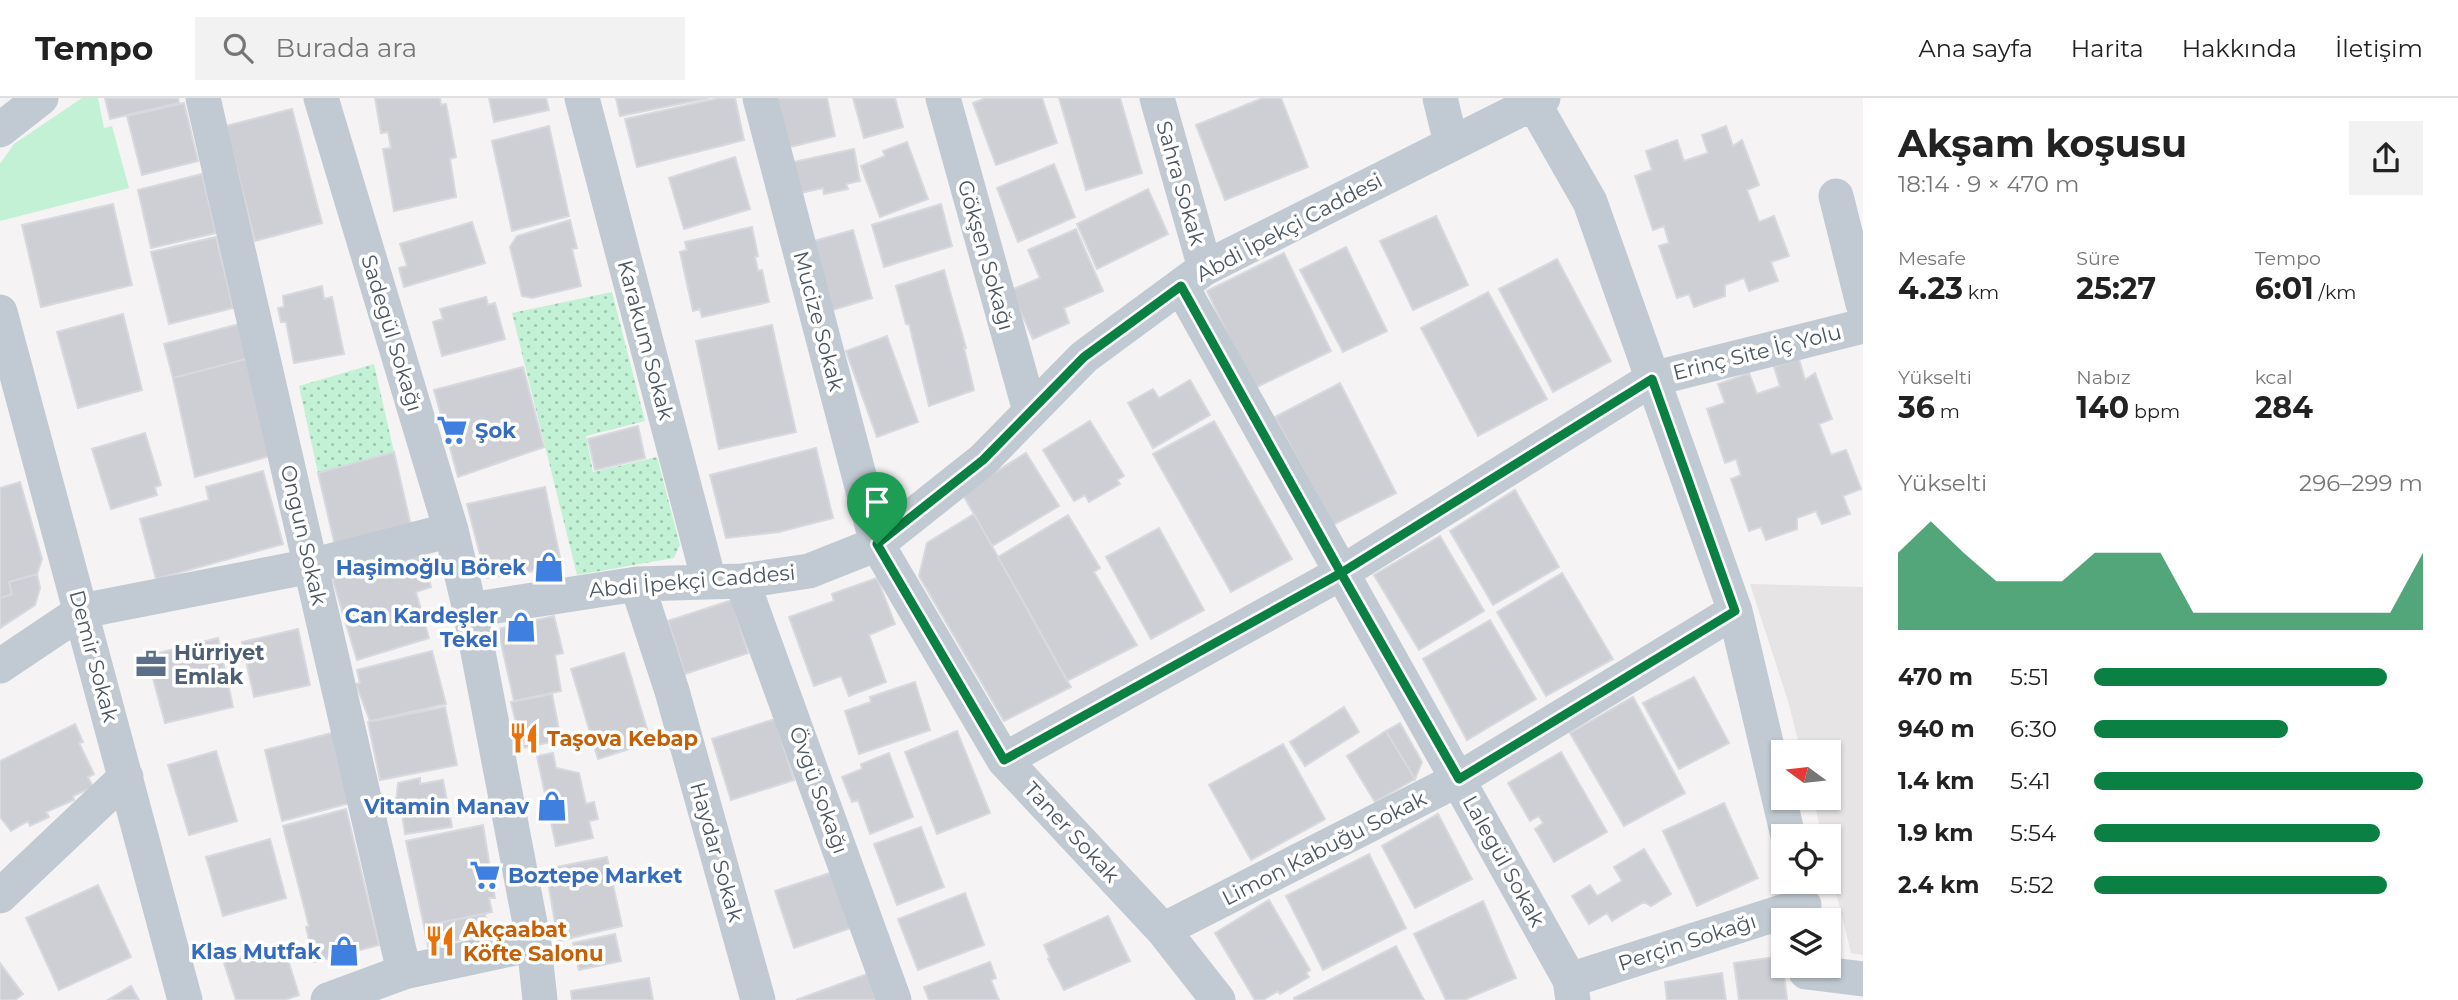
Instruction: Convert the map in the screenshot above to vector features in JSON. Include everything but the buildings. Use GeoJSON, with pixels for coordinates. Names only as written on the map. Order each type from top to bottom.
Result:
{"type":"FeatureCollection","features":[{"type":"Feature","properties":{"kind":"street"},"geometry":{"type":"LineString","coordinates":[[0,130],[41,98]]}},
{"type":"Feature","properties":{"kind":"street","name":"Ongun Sokak"},"geometry":{"type":"LineString","coordinates":[[203,98],[404,972]]}},
{"type":"Feature","properties":{"kind":"street","name":"Sadegül Sokağı"},"geometry":{"type":"LineString","coordinates":[[321,98],[451,530],[470,610]]}},
{"type":"Feature","properties":{"kind":"street","name":"Karakum Sokak"},"geometry":{"type":"LineString","coordinates":[[582,98],[726,581]]}},
{"type":"Feature","properties":{"kind":"street","name":"Mucize Sokak"},"geometry":{"type":"LineString","coordinates":[[761,98],[877,544]]}},
{"type":"Feature","properties":{"kind":"street","name":"Gökşen Sokağı"},"geometry":{"type":"LineString","coordinates":[[943,98],[1030,411]]}},
{"type":"Feature","properties":{"kind":"street","name":"Sahra Sokak"},"geometry":{"type":"LineString","coordinates":[[1157,98],[1193,277]]}},
{"type":"Feature","properties":{"kind":"street"},"geometry":{"type":"LineString","coordinates":[[1440,98],[1451,143]]}},
{"type":"Feature","properties":{"kind":"street"},"geometry":{"type":"LineString","coordinates":[[1539,101],[1590,202],[1735,611],[1785,824]]}},
{"type":"Feature","properties":{"kind":"street","name":"Abdi İpekçi Caddesi"},"geometry":{"type":"LineString","coordinates":[[470,610],[636,584],[726,581],[809,571],[877,544],[983,460],[1084,357],[1193,277],[1451,143],[1539,101]]}},
{"type":"Feature","properties":{"kind":"street"},"geometry":{"type":"LineString","coordinates":[[1836,195],[1863,304]]}},
{"type":"Feature","properties":{"kind":"street","name":"Lalegül Sokak"},"geometry":{"type":"LineString","coordinates":[[1193,277],[1341,573],[1459,779],[1572,990]]}},
{"type":"Feature","properties":{"kind":"street","name":"Demir Sokak"},"geometry":{"type":"LineString","coordinates":[[0,312],[185,1000]]}},
{"type":"Feature","properties":{"kind":"street","name":"Erinç Site İç Yolu"},"geometry":{"type":"LineString","coordinates":[[1004,760],[1341,573],[1652,379],[1863,326]]}},
{"type":"Feature","properties":{"kind":"street"},"geometry":{"type":"LineString","coordinates":[[0,666],[82,611],[311,566],[451,530]]}},
{"type":"Feature","properties":{"kind":"street","name":"Taner Sokak"},"geometry":{"type":"LineString","coordinates":[[877,544],[1004,760],[1163,930],[1219,1000]]}},
{"type":"Feature","properties":{"kind":"street","name":"Övgü Sokağı"},"geometry":{"type":"LineString","coordinates":[[726,581],[894,1000]]}},
{"type":"Feature","properties":{"kind":"street","name":"Haydar Sokak"},"geometry":{"type":"LineString","coordinates":[[636,584],[672,691],[758,1000]]}},
{"type":"Feature","properties":{"kind":"street"},"geometry":{"type":"LineString","coordinates":[[470,610],[534,944],[540,1000]]}},
{"type":"Feature","properties":{"kind":"street","name":"Limon Kabuğu Sokak"},"geometry":{"type":"LineString","coordinates":[[1163,930],[1459,779],[1735,611]]}},
{"type":"Feature","properties":{"kind":"street"},"geometry":{"type":"LineString","coordinates":[[0,896],[126,778]]}},
{"type":"Feature","properties":{"kind":"street","name":"Perçin Sokağı"},"geometry":{"type":"LineString","coordinates":[[1572,990],[1802,902]]}},
{"type":"Feature","properties":{"kind":"street"},"geometry":{"type":"LineString","coordinates":[[328,1000],[404,972],[534,944]]}},
{"type":"Feature","properties":{"kind":"street"},"geometry":{"type":"LineString","coordinates":[[1807,979],[1863,979]]}},
{"type":"Feature","properties":{"kind":"shaded area"},"geometry":{"type":"Polygon","coordinates":[[[1750,584],[1863,587],[1863,955],[1851,953],[1837,894],[1841,894],[1841,824],[1819,824],[1816,810],[1841,810],[1841,740],[1798,740],[1750,584]]]}},
{"type":"Feature","properties":{"kind":"green space"},"geometry":{"type":"Polygon","coordinates":[[[82,98],[98,98],[104,128],[112,126],[129,188],[0,221],[0,164],[14,144],[82,98]]]}},
{"type":"Feature","properties":{"kind":"green space"},"geometry":{"type":"Polygon","coordinates":[[[612,292],[645,421],[586,436],[593,472],[657,457],[680,545],[674,558],[577,575],[512,313],[612,292]]]}},
{"type":"Feature","properties":{"kind":"green space"},"geometry":{"type":"Polygon","coordinates":[[[374,364],[394,452],[318,473],[299,386],[374,364]]]}},
{"type":"Feature","properties":{"kind":"place","name":"Şok"},"geometry":{"type":"Point","coordinates":[452,430]}},
{"type":"Feature","properties":{"kind":"place","name":"Haşimoğlu Börek"},"geometry":{"type":"Point","coordinates":[549,567]}},
{"type":"Feature","properties":{"kind":"place","name":"Can Kardeşler Tekel"},"geometry":{"type":"Point","coordinates":[521,627]}},
{"type":"Feature","properties":{"kind":"place","name":"Hürriyet Emlak"},"geometry":{"type":"Point","coordinates":[151,664]}},
{"type":"Feature","properties":{"kind":"place","name":"Taşova Kebap"},"geometry":{"type":"Point","coordinates":[524,738]}},
{"type":"Feature","properties":{"kind":"place","name":"Vitamin Manav"},"geometry":{"type":"Point","coordinates":[552,806]}},
{"type":"Feature","properties":{"kind":"place","name":"Boztepe Market"},"geometry":{"type":"Point","coordinates":[485,875]}},
{"type":"Feature","properties":{"kind":"place","name":"Akçaabat Köfte Salonu"},"geometry":{"type":"Point","coordinates":[440,941]}},
{"type":"Feature","properties":{"kind":"place","name":"Klas Mutfak"},"geometry":{"type":"Point","coordinates":[344,951]}},
{"type":"Feature","properties":{"kind":"route"},"geometry":{"type":"LineString","coordinates":[[877,544],[983,460],[1084,357],[1181,286],[1341,573],[1652,379],[1735,611],[1459,779],[1341,573],[1004,760],[877,544]]}}]}
